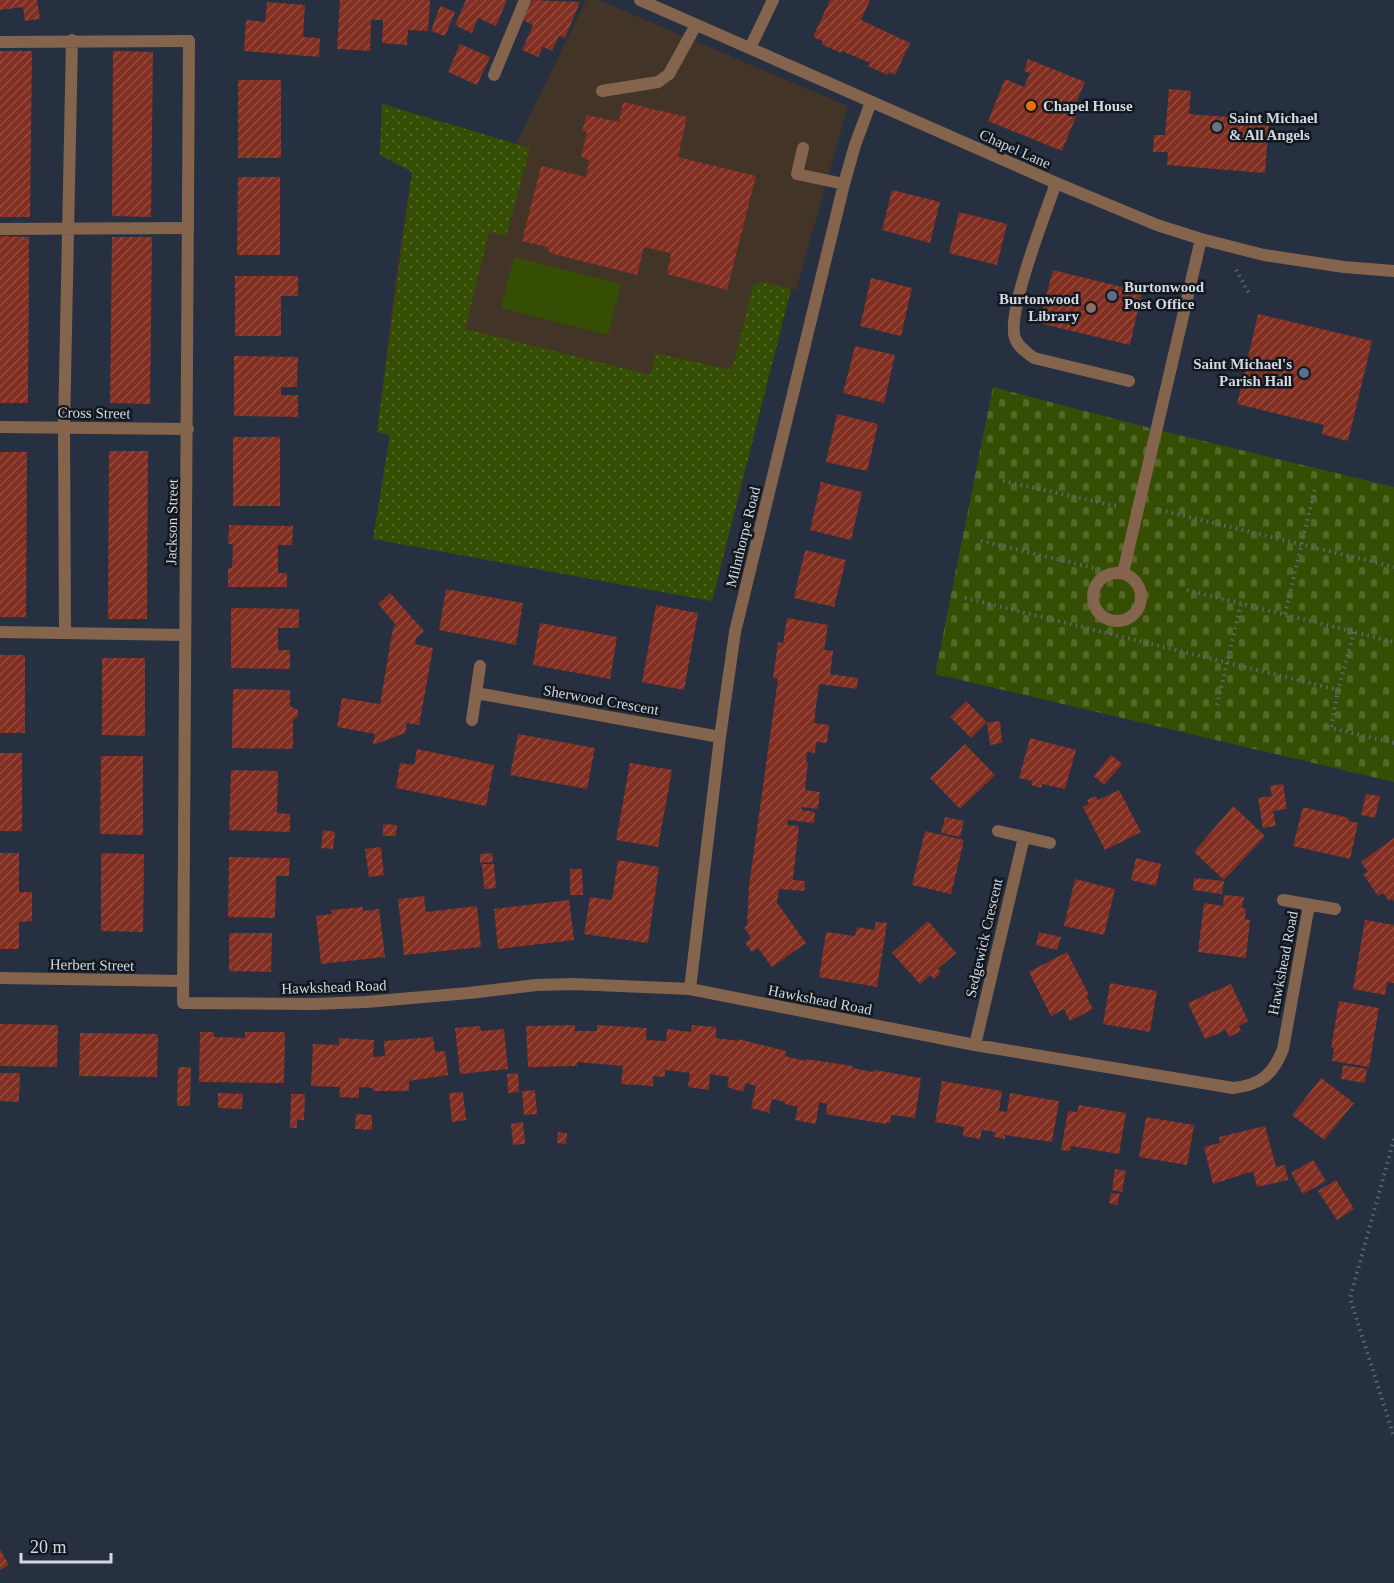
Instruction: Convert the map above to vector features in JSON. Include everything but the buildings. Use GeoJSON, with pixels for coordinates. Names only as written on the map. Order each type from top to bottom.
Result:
{"type":"FeatureCollection","features":[{"type":"Feature","properties":{"kind":"street"},"geometry":{"type":"LineString","coordinates":[[494,75],[525,0]]}},
{"type":"Feature","properties":{"kind":"street","name":"Chapel Lane"},"geometry":{"type":"LineString","coordinates":[[640,0],[1142,219],[1201,239],[1264,255],[1344,267],[1394,271]]}},
{"type":"Feature","properties":{"kind":"street"},"geometry":{"type":"LineString","coordinates":[[750,48],[773,0]]}},
{"type":"Feature","properties":{"kind":"street"},"geometry":{"type":"LineString","coordinates":[[602,91],[658,82],[669,74],[696,25]]}},
{"type":"Feature","properties":{"kind":"street"},"geometry":{"type":"LineString","coordinates":[[0,42],[72,40],[64,427],[65,633]]}},
{"type":"Feature","properties":{"kind":"street","name":"Jackson Street"},"geometry":{"type":"LineString","coordinates":[[72,40],[189,41],[183,1003]]}},
{"type":"Feature","properties":{"kind":"street","name":"Milnthorpe Road"},"geometry":{"type":"LineString","coordinates":[[690,989],[735,632],[844,184],[871,102]]}},
{"type":"Feature","properties":{"kind":"street"},"geometry":{"type":"LineString","coordinates":[[803,148],[797,174],[844,184]]}},
{"type":"Feature","properties":{"kind":"street"},"geometry":{"type":"LineString","coordinates":[[1056,183],[1024,275],[1014,320],[1015,338],[1023,350],[1034,358],[1129,381]]}},
{"type":"Feature","properties":{"kind":"street"},"geometry":{"type":"LineString","coordinates":[[0,229],[188,228]]}},
{"type":"Feature","properties":{"kind":"street"},"geometry":{"type":"LineString","coordinates":[[1119,573],[1138,508],[1201,239]]}},
{"type":"Feature","properties":{"kind":"street","name":"Cross Street"},"geometry":{"type":"LineString","coordinates":[[0,427],[188,429]]}},
{"type":"Feature","properties":{"kind":"street"},"geometry":{"type":"LineString","coordinates":[[0,632],[185,635]]}},
{"type":"Feature","properties":{"kind":"street"},"geometry":{"type":"LineString","coordinates":[[472,720],[480,666]]}},
{"type":"Feature","properties":{"kind":"street","name":"Sherwood Crescent"},"geometry":{"type":"LineString","coordinates":[[476,693],[720,737]]}},
{"type":"Feature","properties":{"kind":"street"},"geometry":{"type":"LineString","coordinates":[[998,831],[1050,843]]}},
{"type":"Feature","properties":{"kind":"street","name":"Sedgewick Crescent"},"geometry":{"type":"LineString","coordinates":[[975,1045],[1024,837]]}},
{"type":"Feature","properties":{"kind":"street","name":"Hawkshead Road"},"geometry":{"type":"LineString","coordinates":[[1283,900],[1335,909]]}},
{"type":"Feature","properties":{"kind":"street","name":"Hawkshead Road"},"geometry":{"type":"LineString","coordinates":[[183,1003],[366,1002],[555,984],[690,989],[975,1045],[1233,1088],[1256,1083],[1274,1068],[1283,1049],[1309,905]]}},
{"type":"Feature","properties":{"kind":"street","name":"Herbert Street"},"geometry":{"type":"LineString","coordinates":[[0,978],[183,981]]}},
{"type":"Feature","properties":{"kind":"path"},"geometry":{"type":"LineString","coordinates":[[1236,270],[1250,294]]}},
{"type":"Feature","properties":{"kind":"path"},"geometry":{"type":"LineString","coordinates":[[1003,481],[1138,508],[1394,567]]}},
{"type":"Feature","properties":{"kind":"path"},"geometry":{"type":"LineString","coordinates":[[1285,615],[1315,488]]}},
{"type":"Feature","properties":{"kind":"path"},"geometry":{"type":"LineString","coordinates":[[981,541],[1119,573]]}},
{"type":"Feature","properties":{"kind":"path"},"geometry":{"type":"LineString","coordinates":[[1187,590],[1394,642]]}},
{"type":"Feature","properties":{"kind":"path"},"geometry":{"type":"LineString","coordinates":[[965,598],[1338,690]]}},
{"type":"Feature","properties":{"kind":"path"},"geometry":{"type":"LineString","coordinates":[[1217,705],[1241,604]]}},
{"type":"Feature","properties":{"kind":"path"},"geometry":{"type":"LineString","coordinates":[[1354,632],[1338,690],[1331,728],[1394,743]]}},
{"type":"Feature","properties":{"kind":"path"},"geometry":{"type":"LineString","coordinates":[[1394,1139],[1350,1298],[1394,1437]]}},
{"type":"Feature","properties":{"kind":"shaded area"},"geometry":{"type":"Polygon","coordinates":[[[586,0],[599,0],[848,106],[796,290],[791,289],[712,601],[373,539],[390,435],[377,432],[396,274],[412,172],[380,155],[382,104],[516,144],[586,0]]]}},
{"type":"Feature","properties":{"kind":"green space"},"geometry":{"type":"Polygon","coordinates":[[[382,104],[530,148],[506,236],[489,232],[465,329],[651,375],[655,353],[732,370],[753,286],[762,282],[791,289],[712,601],[373,539],[390,435],[377,432],[412,172],[380,155],[382,104]]]}},
{"type":"Feature","properties":{"kind":"green space"},"geometry":{"type":"Polygon","coordinates":[[[514,257],[621,284],[608,335],[501,308],[514,257]]]}},
{"type":"Feature","properties":{"kind":"green space"},"geometry":{"type":"Polygon","coordinates":[[[993,387],[1394,487],[1394,782],[935,674],[993,387]]]}},
{"type":"Feature","properties":{"kind":"place","name":"Chapel House"},"geometry":{"type":"Point","coordinates":[1031,106]}},
{"type":"Feature","properties":{"kind":"place","name":"Saint Michael & All Angels"},"geometry":{"type":"Point","coordinates":[1217,127]}},
{"type":"Feature","properties":{"kind":"place","name":"Burtonwood Post Office"},"geometry":{"type":"Point","coordinates":[1112,296]}},
{"type":"Feature","properties":{"kind":"place","name":"Burtonwood Library"},"geometry":{"type":"Point","coordinates":[1091,308]}},
{"type":"Feature","properties":{"kind":"place","name":"Saint Michael's Parish Hall"},"geometry":{"type":"Point","coordinates":[1304,373]}}]}
